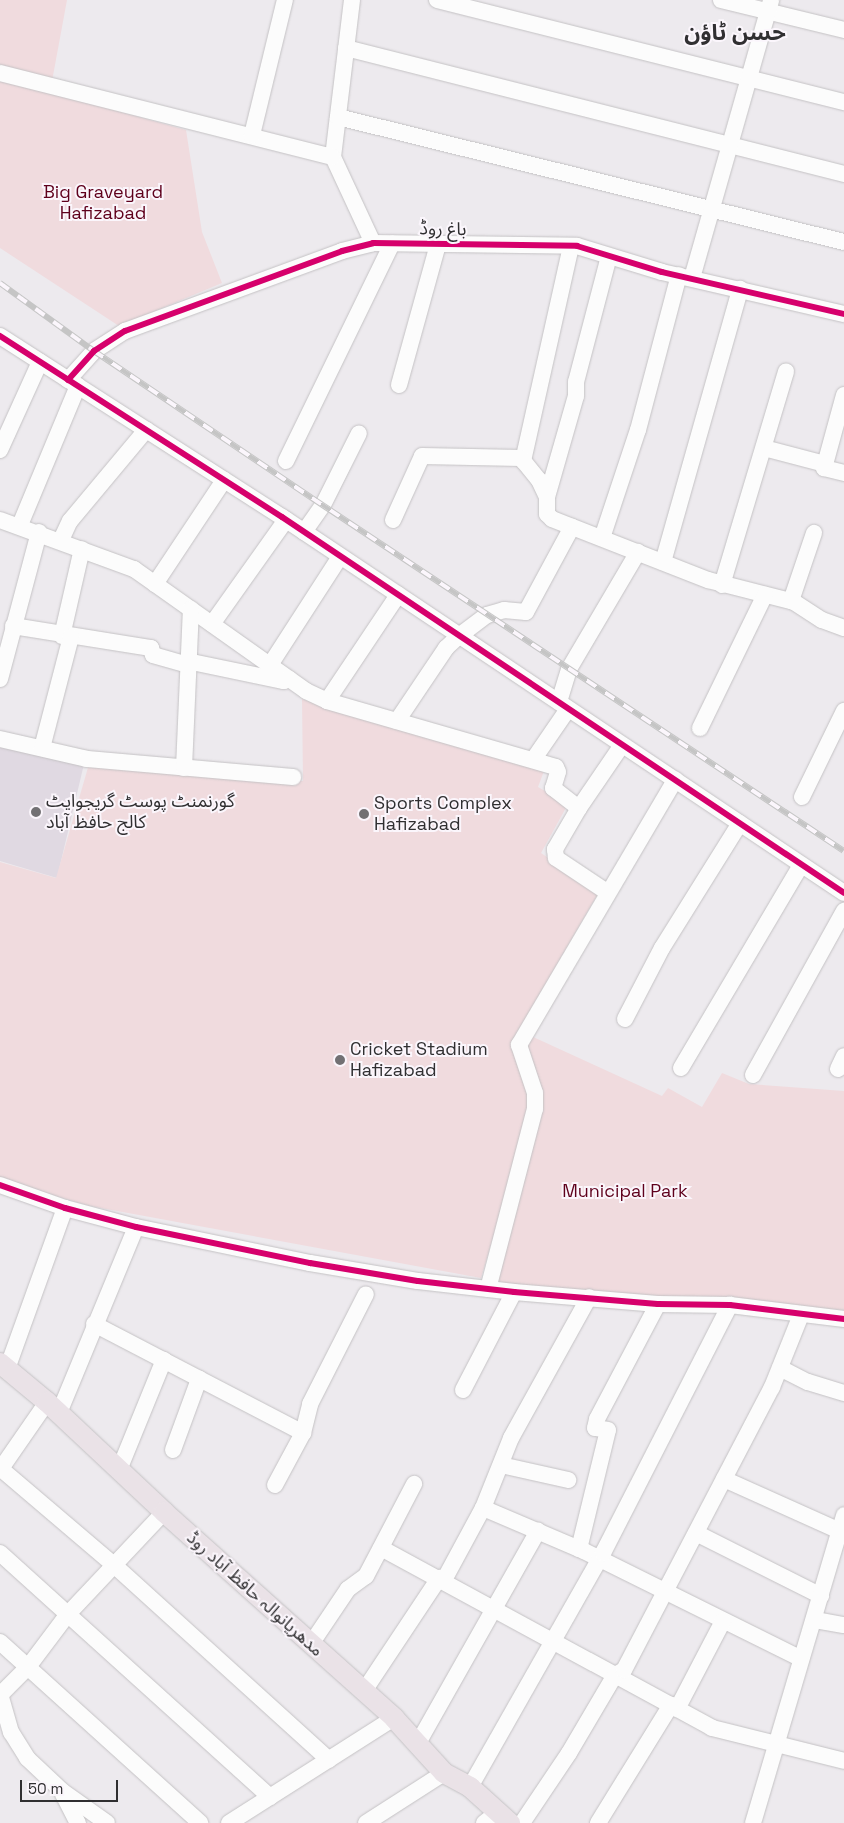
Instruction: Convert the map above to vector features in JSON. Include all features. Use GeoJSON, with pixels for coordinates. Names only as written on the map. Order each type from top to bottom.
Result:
{"type":"FeatureCollection","features":[{"type":"Feature","properties":{"kind":"main road","name":"مدھریانوالہ حافظ آباد روڈ"},"geometry":{"type":"LineString","coordinates":[[4,1366],[53,1408],[164,1512],[394,1718],[444,1773],[470,1787],[497,1819]]}},
{"type":"Feature","properties":{"kind":"street"},"geometry":{"type":"LineString","coordinates":[[252,135],[285,0]]}},
{"type":"Feature","properties":{"kind":"street"},"geometry":{"type":"LineString","coordinates":[[352,0],[333,157],[373,243]]}},
{"type":"Feature","properties":{"kind":"street"},"geometry":{"type":"LineString","coordinates":[[437,0],[844,102]]}},
{"type":"Feature","properties":{"kind":"street"},"geometry":{"type":"LineString","coordinates":[[721,0],[770,6],[844,30]]}},
{"type":"Feature","properties":{"kind":"street"},"geometry":{"type":"LineString","coordinates":[[602,538],[638,430],[685,276],[710,209],[770,6]]}},
{"type":"Feature","properties":{"kind":"street"},"geometry":{"type":"LineString","coordinates":[[346,48],[729,147],[844,174]]}},
{"type":"Feature","properties":{"kind":"street"},"geometry":{"type":"LineString","coordinates":[[0,73],[252,135],[333,157]]}},
{"type":"Feature","properties":{"kind":"street"},"geometry":{"type":"LineString","coordinates":[[338,117],[844,242]]}},
{"type":"Feature","properties":{"kind":"street","name":"باغ روڈ"},"geometry":{"type":"LineString","coordinates":[[20,525],[73,383],[94,351],[125,331],[342,251],[373,243],[571,246],[685,276],[844,314]]}},
{"type":"Feature","properties":{"kind":"street"},"geometry":{"type":"LineString","coordinates":[[286,462],[392,244]]}},
{"type":"Feature","properties":{"kind":"street"},"geometry":{"type":"LineString","coordinates":[[399,385],[438,244]]}},
{"type":"Feature","properties":{"kind":"street"},"geometry":{"type":"LineString","coordinates":[[523,461],[571,246]]}},
{"type":"Feature","properties":{"kind":"street"},"geometry":{"type":"LineString","coordinates":[[609,256],[576,382],[576,396],[547,497],[547,514],[552,519],[722,584],[790,601],[822,620],[844,628]]}},
{"type":"Feature","properties":{"kind":"street"},"geometry":{"type":"LineString","coordinates":[[663,562],[740,289]]}},
{"type":"Feature","properties":{"kind":"street"},"geometry":{"type":"LineString","coordinates":[[0,336],[286,520],[844,893]]}},
{"type":"Feature","properties":{"kind":"street"},"geometry":{"type":"LineString","coordinates":[[0,450],[40,362]]}},
{"type":"Feature","properties":{"kind":"street"},"geometry":{"type":"LineString","coordinates":[[722,584],[786,371]]}},
{"type":"Feature","properties":{"kind":"street"},"geometry":{"type":"LineString","coordinates":[[844,395],[824,468],[844,473]]}},
{"type":"Feature","properties":{"kind":"street"},"geometry":{"type":"LineString","coordinates":[[61,540],[70,522],[146,430]]}},
{"type":"Feature","properties":{"kind":"street"},"geometry":{"type":"LineString","coordinates":[[304,532],[323,505],[359,433]]}},
{"type":"Feature","properties":{"kind":"street"},"geometry":{"type":"LineString","coordinates":[[764,448],[825,464]]}},
{"type":"Feature","properties":{"kind":"street"},"geometry":{"type":"LineString","coordinates":[[392,520],[422,456],[521,458],[547,497]]}},
{"type":"Feature","properties":{"kind":"street"},"geometry":{"type":"LineString","coordinates":[[155,584],[224,480]]}},
{"type":"Feature","properties":{"kind":"street"},"geometry":{"type":"LineString","coordinates":[[0,520],[20,525],[134,569],[290,679],[327,701],[556,767],[558,772],[553,788],[580,808]]}},
{"type":"Feature","properties":{"kind":"street"},"geometry":{"type":"LineString","coordinates":[[212,624],[286,520]]}},
{"type":"Feature","properties":{"kind":"street"},"geometry":{"type":"LineString","coordinates":[[397,721],[446,648],[459,636],[487,615],[504,610],[526,612],[572,527]]}},
{"type":"Feature","properties":{"kind":"street"},"geometry":{"type":"LineString","coordinates":[[0,679],[39,532]]}},
{"type":"Feature","properties":{"kind":"street"},"geometry":{"type":"LineString","coordinates":[[790,601],[814,533]]}},
{"type":"Feature","properties":{"kind":"street"},"geometry":{"type":"LineString","coordinates":[[42,748],[67,636],[82,549]]}},
{"type":"Feature","properties":{"kind":"street"},"geometry":{"type":"LineString","coordinates":[[533,760],[563,706],[569,669],[638,552]]}},
{"type":"Feature","properties":{"kind":"street"},"geometry":{"type":"LineString","coordinates":[[270,665],[340,557]]}},
{"type":"Feature","properties":{"kind":"street"},"geometry":{"type":"LineString","coordinates":[[327,701],[398,595]]}},
{"type":"Feature","properties":{"kind":"street"},"geometry":{"type":"LineString","coordinates":[[700,728],[765,595]]}},
{"type":"Feature","properties":{"kind":"street"},"geometry":{"type":"LineString","coordinates":[[184,768],[190,609]]}},
{"type":"Feature","properties":{"kind":"street"},"geometry":{"type":"LineString","coordinates":[[13,626],[151,648],[153,655],[187,663],[284,681],[290,679]]}},
{"type":"Feature","properties":{"kind":"street"},"geometry":{"type":"LineString","coordinates":[[802,797],[844,712]]}},
{"type":"Feature","properties":{"kind":"street"},"geometry":{"type":"LineString","coordinates":[[0,739],[87,759],[293,777]]}},
{"type":"Feature","properties":{"kind":"street"},"geometry":{"type":"LineString","coordinates":[[607,892],[556,858],[555,849],[622,745]]}},
{"type":"Feature","properties":{"kind":"street"},"geometry":{"type":"LineString","coordinates":[[488,1290],[535,1109],[535,1093],[519,1045],[607,892],[675,780]]}},
{"type":"Feature","properties":{"kind":"street"},"geometry":{"type":"LineString","coordinates":[[625,1019],[662,948],[740,824]]}},
{"type":"Feature","properties":{"kind":"street"},"geometry":{"type":"LineString","coordinates":[[681,1068],[801,864]]}},
{"type":"Feature","properties":{"kind":"street"},"geometry":{"type":"LineString","coordinates":[[753,1075],[844,911]]}},
{"type":"Feature","properties":{"kind":"street"},"geometry":{"type":"LineString","coordinates":[[0,1185],[65,1208],[136,1227],[310,1263],[488,1290],[658,1304],[730,1305],[844,1320]]}},
{"type":"Feature","properties":{"kind":"street"},"geometry":{"type":"LineString","coordinates":[[4,1366],[65,1208]]}},
{"type":"Feature","properties":{"kind":"street"},"geometry":{"type":"LineString","coordinates":[[136,1227],[94,1324],[53,1408],[0,1469],[114,1565],[329,1760]]}},
{"type":"Feature","properties":{"kind":"street"},"geometry":{"type":"LineString","coordinates":[[463,1390],[514,1292]]}},
{"type":"Feature","properties":{"kind":"street"},"geometry":{"type":"LineString","coordinates":[[275,1485],[303,1433],[310,1404],[366,1294]]}},
{"type":"Feature","properties":{"kind":"street"},"geometry":{"type":"LineString","coordinates":[[364,1691],[441,1579],[483,1508],[511,1438],[589,1297]]}},
{"type":"Feature","properties":{"kind":"street"},"geometry":{"type":"LineString","coordinates":[[579,1549],[608,1430],[594,1428],[658,1304]]}},
{"type":"Feature","properties":{"kind":"street"},"geometry":{"type":"LineString","coordinates":[[470,1787],[550,1642],[599,1561],[730,1305]]}},
{"type":"Feature","properties":{"kind":"street"},"geometry":{"type":"LineString","coordinates":[[522,1823],[569,1753],[615,1675],[624,1670],[780,1368],[801,1315]]}},
{"type":"Feature","properties":{"kind":"street"},"geometry":{"type":"LineString","coordinates":[[94,1324],[303,1433]]}},
{"type":"Feature","properties":{"kind":"street"},"geometry":{"type":"LineString","coordinates":[[119,1470],[164,1360]]}},
{"type":"Feature","properties":{"kind":"street"},"geometry":{"type":"LineString","coordinates":[[780,1368],[808,1382],[844,1393]]}},
{"type":"Feature","properties":{"kind":"street"},"geometry":{"type":"LineString","coordinates":[[173,1450],[199,1379]]}},
{"type":"Feature","properties":{"kind":"street"},"geometry":{"type":"LineString","coordinates":[[501,1465],[568,1480]]}},
{"type":"Feature","properties":{"kind":"street"},"geometry":{"type":"LineString","coordinates":[[724,1479],[842,1532]]}},
{"type":"Feature","properties":{"kind":"street"},"geometry":{"type":"LineString","coordinates":[[311,1644],[348,1589],[366,1576],[414,1484]]}},
{"type":"Feature","properties":{"kind":"street"},"geometry":{"type":"LineString","coordinates":[[483,1508],[579,1549],[599,1561],[800,1658]]}},
{"type":"Feature","properties":{"kind":"street"},"geometry":{"type":"LineString","coordinates":[[107,1823],[62,1791],[27,1758],[11,1732],[0,1695],[28,1667],[68,1614],[164,1512]]}},
{"type":"Feature","properties":{"kind":"street"},"geometry":{"type":"LineString","coordinates":[[753,1823],[774,1742],[842,1532],[844,1515]]}},
{"type":"Feature","properties":{"kind":"street"},"geometry":{"type":"LineString","coordinates":[[418,1743],[538,1531]]}},
{"type":"Feature","properties":{"kind":"street"},"geometry":{"type":"LineString","coordinates":[[696,1533],[821,1596]]}},
{"type":"Feature","properties":{"kind":"street"},"geometry":{"type":"LineString","coordinates":[[380,1548],[441,1579],[550,1642],[712,1728],[844,1761]]}},
{"type":"Feature","properties":{"kind":"street"},"geometry":{"type":"LineString","coordinates":[[0,1553],[270,1798]]}},
{"type":"Feature","properties":{"kind":"street"},"geometry":{"type":"LineString","coordinates":[[815,1620],[844,1625]]}},
{"type":"Feature","properties":{"kind":"street"},"geometry":{"type":"LineString","coordinates":[[598,1823],[674,1707],[723,1621]]}},
{"type":"Feature","properties":{"kind":"street"},"geometry":{"type":"LineString","coordinates":[[0,1642],[200,1823]]}},
{"type":"Feature","properties":{"kind":"street"},"geometry":{"type":"LineString","coordinates":[[230,1823],[394,1718]]}},
{"type":"Feature","properties":{"kind":"street"},"geometry":{"type":"LineString","coordinates":[[366,1823],[444,1773]]}},
{"type":"Feature","properties":{"kind":"street"},"geometry":{"type":"LineString","coordinates":[[62,1791],[78,1823]]}},
{"type":"Feature","properties":{"kind":"shaded area","name":"گورنمنٹ پوسٹ گریجوایٹ کالج حافظ آباد"},"geometry":{"type":"Polygon","coordinates":[[[0,745],[84,764],[57,878],[0,861],[0,745]]]}},
{"type":"Feature","properties":{"kind":"green space","name":"Big Graveyard Hafizabad"},"geometry":{"type":"Polygon","coordinates":[[[0,0],[67,0],[50,92],[186,130],[202,232],[222,283],[119,326],[0,248],[0,0]]]}},
{"type":"Feature","properties":{"kind":"green space"},"geometry":{"type":"Polygon","coordinates":[[[302,699],[544,771],[538,787],[568,804],[541,853],[599,892],[512,1042],[526,1081],[528,1122],[481,1278],[90,1206],[0,1180],[0,862],[56,878],[89,764],[303,781],[302,699]]]}},
{"type":"Feature","properties":{"kind":"green space","name":"Municipal Park"},"geometry":{"type":"Polygon","coordinates":[[[531,1036],[662,1096],[668,1088],[702,1107],[722,1073],[749,1084],[844,1091],[844,1310],[495,1284],[542,1094],[526,1048],[531,1036]]]}},
{"type":"Feature","properties":{"kind":"railway"},"geometry":{"type":"LineString","coordinates":[[0,283],[94,351],[312,498],[844,851]]}},
{"type":"Feature","properties":{"kind":"cycle path"},"geometry":{"type":"LineString","coordinates":[[68,380],[94,351],[125,331],[342,251],[373,243],[577,246],[662,272],[844,314]]}},
{"type":"Feature","properties":{"kind":"cycle path"},"geometry":{"type":"LineString","coordinates":[[0,336],[282,517],[844,893]]}},
{"type":"Feature","properties":{"kind":"cycle path"},"geometry":{"type":"LineString","coordinates":[[0,1185],[65,1208],[136,1227],[310,1263],[418,1281],[514,1292],[658,1304],[730,1305],[844,1319]]}},
{"type":"Feature","properties":{"kind":"place","name":"گورنمنٹ پوسٹ گریجوایٹ کالج حافظ آباد"},"geometry":{"type":"Point","coordinates":[36,812]}},
{"type":"Feature","properties":{"kind":"place","name":"Sports Complex Hafizabad"},"geometry":{"type":"Point","coordinates":[364,814]}},
{"type":"Feature","properties":{"kind":"place","name":"Cricket Stadium Hafizabad"},"geometry":{"type":"Point","coordinates":[340,1060]}},
{"type":"Feature","properties":{"kind":"district","name":"حسن ٹاؤن"},"geometry":{"type":"Point","coordinates":[735,33]}}]}
